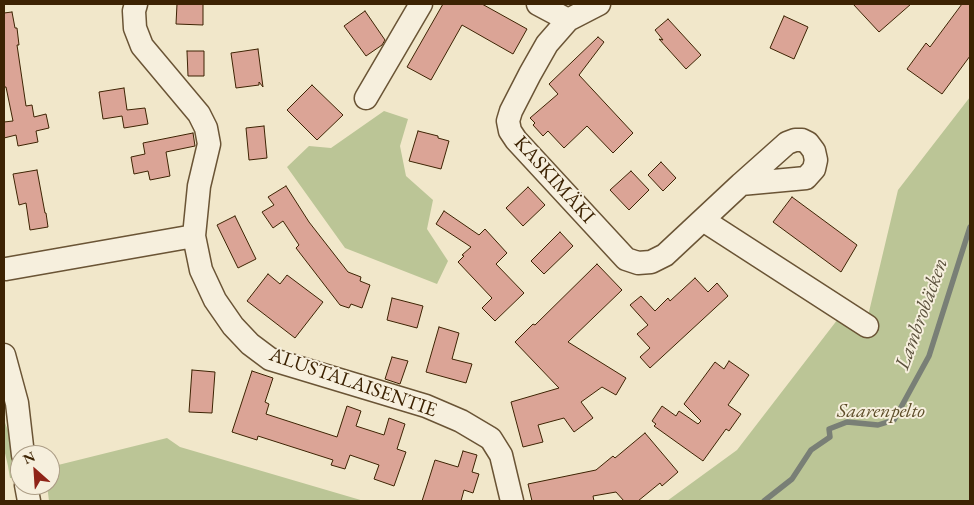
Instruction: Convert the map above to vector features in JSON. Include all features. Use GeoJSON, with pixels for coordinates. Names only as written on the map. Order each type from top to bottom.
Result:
{"type":"FeatureCollection","features":[{"type":"Feature","properties":{"kind":"street","name":"ALUSTALAISENTIE"},"geometry":{"type":"LineString","coordinates":[[136,4],[134,11],[135,28],[142,46],[199,114],[206,128],[210,144],[199,186],[194,236],[201,270],[215,300],[233,326],[250,344],[270,359],[426,406],[461,421],[488,437],[501,455],[512,501]]}},
{"type":"Feature","properties":{"kind":"street"},"geometry":{"type":"LineString","coordinates":[[366,98],[421,4]]}},
{"type":"Feature","properties":{"kind":"street"},"geometry":{"type":"LineString","coordinates":[[538,4],[568,20]]}},
{"type":"Feature","properties":{"kind":"street","name":"KASKIMÄKI"},"geometry":{"type":"LineString","coordinates":[[599,4],[568,20],[547,44],[528,77],[508,121],[510,131],[522,148],[626,259],[638,263],[651,262],[665,256],[741,184]]}},
{"type":"Feature","properties":{"kind":"street"},"geometry":{"type":"LineString","coordinates":[[703,220],[867,326]]}},
{"type":"Feature","properties":{"kind":"street"},"geometry":{"type":"LineString","coordinates":[[4,271],[194,236]]}},
{"type":"Feature","properties":{"kind":"street"},"geometry":{"type":"LineString","coordinates":[[4,354],[17,403],[22,445]]}},
{"type":"Feature","properties":{"kind":"green space","name":"Saarenpelto"},"geometry":{"type":"Polygon","coordinates":[[[970,97],[970,501],[667,501],[737,450],[841,315],[868,316],[898,190],[970,97]]]}},
{"type":"Feature","properties":{"kind":"green space"},"geometry":{"type":"Polygon","coordinates":[[[384,111],[408,119],[400,146],[406,176],[433,200],[427,229],[448,261],[437,284],[345,248],[287,167],[309,146],[331,148],[384,111]]]}},
{"type":"Feature","properties":{"kind":"green space"},"geometry":{"type":"Polygon","coordinates":[[[4,420],[12,445],[10,445],[10,478],[8,466],[4,449],[4,420]]]}},
{"type":"Feature","properties":{"kind":"green space"},"geometry":{"type":"Polygon","coordinates":[[[167,438],[180,447],[364,501],[49,501],[48,495],[60,495],[60,465],[167,438]]]}},
{"type":"Feature","properties":{"kind":"building"},"geometry":{"type":"Polygon","coordinates":[[[177,4],[203,4],[203,25],[176,24],[177,4]]]}},
{"type":"Feature","properties":{"kind":"building"},"geometry":{"type":"Polygon","coordinates":[[[443,4],[482,4],[527,29],[513,54],[462,25],[431,80],[407,67],[443,4]]]}},
{"type":"Feature","properties":{"kind":"building"},"geometry":{"type":"Polygon","coordinates":[[[853,4],[911,4],[879,32],[853,4]]]}},
{"type":"Feature","properties":{"kind":"building"},"geometry":{"type":"Polygon","coordinates":[[[962,4],[970,4],[970,56],[942,94],[907,69],[926,43],[930,47],[962,4]]]}},
{"type":"Feature","properties":{"kind":"building"},"geometry":{"type":"Polygon","coordinates":[[[365,11],[385,40],[382,45],[366,56],[344,26],[365,11]]]}},
{"type":"Feature","properties":{"kind":"building"},"geometry":{"type":"Polygon","coordinates":[[[12,12],[15,28],[17,28],[19,45],[17,45],[26,106],[32,105],[34,117],[46,114],[49,128],[36,131],[38,142],[18,146],[16,135],[4,138],[4,122],[13,121],[6,87],[4,87],[4,13],[12,12]]]}},
{"type":"Feature","properties":{"kind":"building"},"geometry":{"type":"Polygon","coordinates":[[[784,16],[808,27],[794,59],[770,48],[784,16]]]}},
{"type":"Feature","properties":{"kind":"building"},"geometry":{"type":"Polygon","coordinates":[[[668,19],[701,55],[686,69],[659,39],[663,40],[655,30],[668,19]]]}},
{"type":"Feature","properties":{"kind":"building"},"geometry":{"type":"Polygon","coordinates":[[[598,37],[604,42],[579,75],[633,133],[613,153],[587,126],[564,148],[548,131],[543,136],[533,125],[535,123],[530,118],[558,94],[549,84],[598,37]]]}},
{"type":"Feature","properties":{"kind":"building"},"geometry":{"type":"Polygon","coordinates":[[[258,49],[263,87],[259,82],[259,85],[236,88],[231,53],[258,49]]]}},
{"type":"Feature","properties":{"kind":"building"},"geometry":{"type":"Polygon","coordinates":[[[187,51],[204,51],[204,76],[188,76],[187,51]]]}},
{"type":"Feature","properties":{"kind":"building"},"geometry":{"type":"Polygon","coordinates":[[[312,85],[343,115],[317,140],[287,110],[312,85]]]}},
{"type":"Feature","properties":{"kind":"building"},"geometry":{"type":"Polygon","coordinates":[[[124,88],[127,110],[145,108],[148,124],[124,128],[122,116],[103,119],[99,92],[124,88]]]}},
{"type":"Feature","properties":{"kind":"building"},"geometry":{"type":"Polygon","coordinates":[[[264,126],[267,158],[249,160],[246,128],[264,126]]]}},
{"type":"Feature","properties":{"kind":"building"},"geometry":{"type":"Polygon","coordinates":[[[418,131],[449,141],[441,169],[409,161],[418,131]]]}},
{"type":"Feature","properties":{"kind":"building"},"geometry":{"type":"Polygon","coordinates":[[[193,133],[195,146],[166,152],[170,176],[150,180],[148,171],[134,174],[131,157],[145,154],[143,143],[193,133]]]}},
{"type":"Feature","properties":{"kind":"building"},"geometry":{"type":"Polygon","coordinates":[[[661,162],[676,178],[663,191],[648,175],[661,162]]]}},
{"type":"Feature","properties":{"kind":"building"},"geometry":{"type":"Polygon","coordinates":[[[37,170],[48,227],[30,230],[26,203],[19,205],[13,174],[37,170]]]}},
{"type":"Feature","properties":{"kind":"building"},"geometry":{"type":"Polygon","coordinates":[[[631,171],[649,190],[629,210],[610,190],[631,171]]]}},
{"type":"Feature","properties":{"kind":"building"},"geometry":{"type":"Polygon","coordinates":[[[286,186],[309,222],[348,272],[361,277],[360,281],[370,285],[362,308],[351,304],[349,308],[340,305],[296,248],[299,245],[283,221],[273,228],[262,212],[274,205],[268,197],[286,186]]]}},
{"type":"Feature","properties":{"kind":"building"},"geometry":{"type":"Polygon","coordinates":[[[528,187],[545,205],[523,226],[506,208],[528,187]]]}},
{"type":"Feature","properties":{"kind":"building"},"geometry":{"type":"Polygon","coordinates":[[[792,197],[857,245],[841,272],[773,222],[792,197]]]}},
{"type":"Feature","properties":{"kind":"building"},"geometry":{"type":"Polygon","coordinates":[[[444,211],[479,235],[485,229],[507,253],[496,264],[524,293],[495,321],[482,308],[492,298],[458,262],[464,256],[462,255],[471,247],[436,224],[444,211]]]}},
{"type":"Feature","properties":{"kind":"building"},"geometry":{"type":"Polygon","coordinates":[[[235,216],[256,259],[238,268],[217,225],[235,216]]]}},
{"type":"Feature","properties":{"kind":"building"},"geometry":{"type":"Polygon","coordinates":[[[560,232],[573,246],[544,274],[531,261],[560,232]]]}},
{"type":"Feature","properties":{"kind":"building"},"geometry":{"type":"Polygon","coordinates":[[[597,264],[622,290],[568,342],[626,378],[616,395],[602,387],[581,402],[593,418],[574,432],[564,418],[538,425],[543,442],[523,447],[511,402],[559,388],[515,342],[597,264]]]}},
{"type":"Feature","properties":{"kind":"building"},"geometry":{"type":"Polygon","coordinates":[[[268,274],[280,284],[287,275],[323,302],[295,338],[247,301],[268,274]]]}},
{"type":"Feature","properties":{"kind":"building"},"geometry":{"type":"Polygon","coordinates":[[[695,278],[708,292],[717,283],[728,296],[650,368],[640,357],[650,348],[637,334],[648,325],[630,305],[641,296],[655,311],[668,298],[670,301],[695,278]]]}},
{"type":"Feature","properties":{"kind":"building"},"geometry":{"type":"Polygon","coordinates":[[[392,298],[423,306],[417,328],[387,320],[392,298]]]}},
{"type":"Feature","properties":{"kind":"building"},"geometry":{"type":"Polygon","coordinates":[[[439,327],[459,333],[452,359],[472,364],[466,383],[426,372],[439,327]]]}},
{"type":"Feature","properties":{"kind":"building"},"geometry":{"type":"Polygon","coordinates":[[[392,357],[408,361],[400,384],[385,379],[392,357]]]}},
{"type":"Feature","properties":{"kind":"building"},"geometry":{"type":"Polygon","coordinates":[[[729,361],[749,375],[728,405],[741,414],[729,431],[726,429],[703,461],[654,426],[656,424],[652,421],[662,406],[676,416],[679,411],[698,424],[701,421],[684,404],[715,362],[724,369],[729,361]]]}},
{"type":"Feature","properties":{"kind":"building"},"geometry":{"type":"Polygon","coordinates":[[[192,370],[215,372],[212,413],[189,412],[192,370]]]}},
{"type":"Feature","properties":{"kind":"building"},"geometry":{"type":"Polygon","coordinates":[[[252,371],[273,378],[265,402],[269,404],[266,414],[337,437],[347,406],[361,411],[356,426],[384,435],[389,418],[405,424],[397,449],[406,452],[394,486],[374,479],[379,465],[350,455],[345,469],[331,465],[333,460],[258,436],[257,440],[232,432],[252,371]]]}},
{"type":"Feature","properties":{"kind":"building"},"geometry":{"type":"Polygon","coordinates":[[[645,433],[678,472],[662,486],[660,483],[638,501],[624,501],[616,492],[593,496],[594,501],[532,501],[528,484],[596,470],[613,456],[615,458],[645,433]]]}},
{"type":"Feature","properties":{"kind":"building"},"geometry":{"type":"Polygon","coordinates":[[[463,451],[477,455],[472,472],[479,474],[473,493],[464,490],[461,501],[422,501],[435,460],[458,467],[463,451]]]}},
{"type":"Feature","properties":{"kind":"waterway","name":"Lambrobäcken"},"geometry":{"type":"LineString","coordinates":[[764,501],[792,479],[811,450],[830,437],[829,429],[847,422],[878,425],[894,420],[929,356],[970,227]]}}]}
